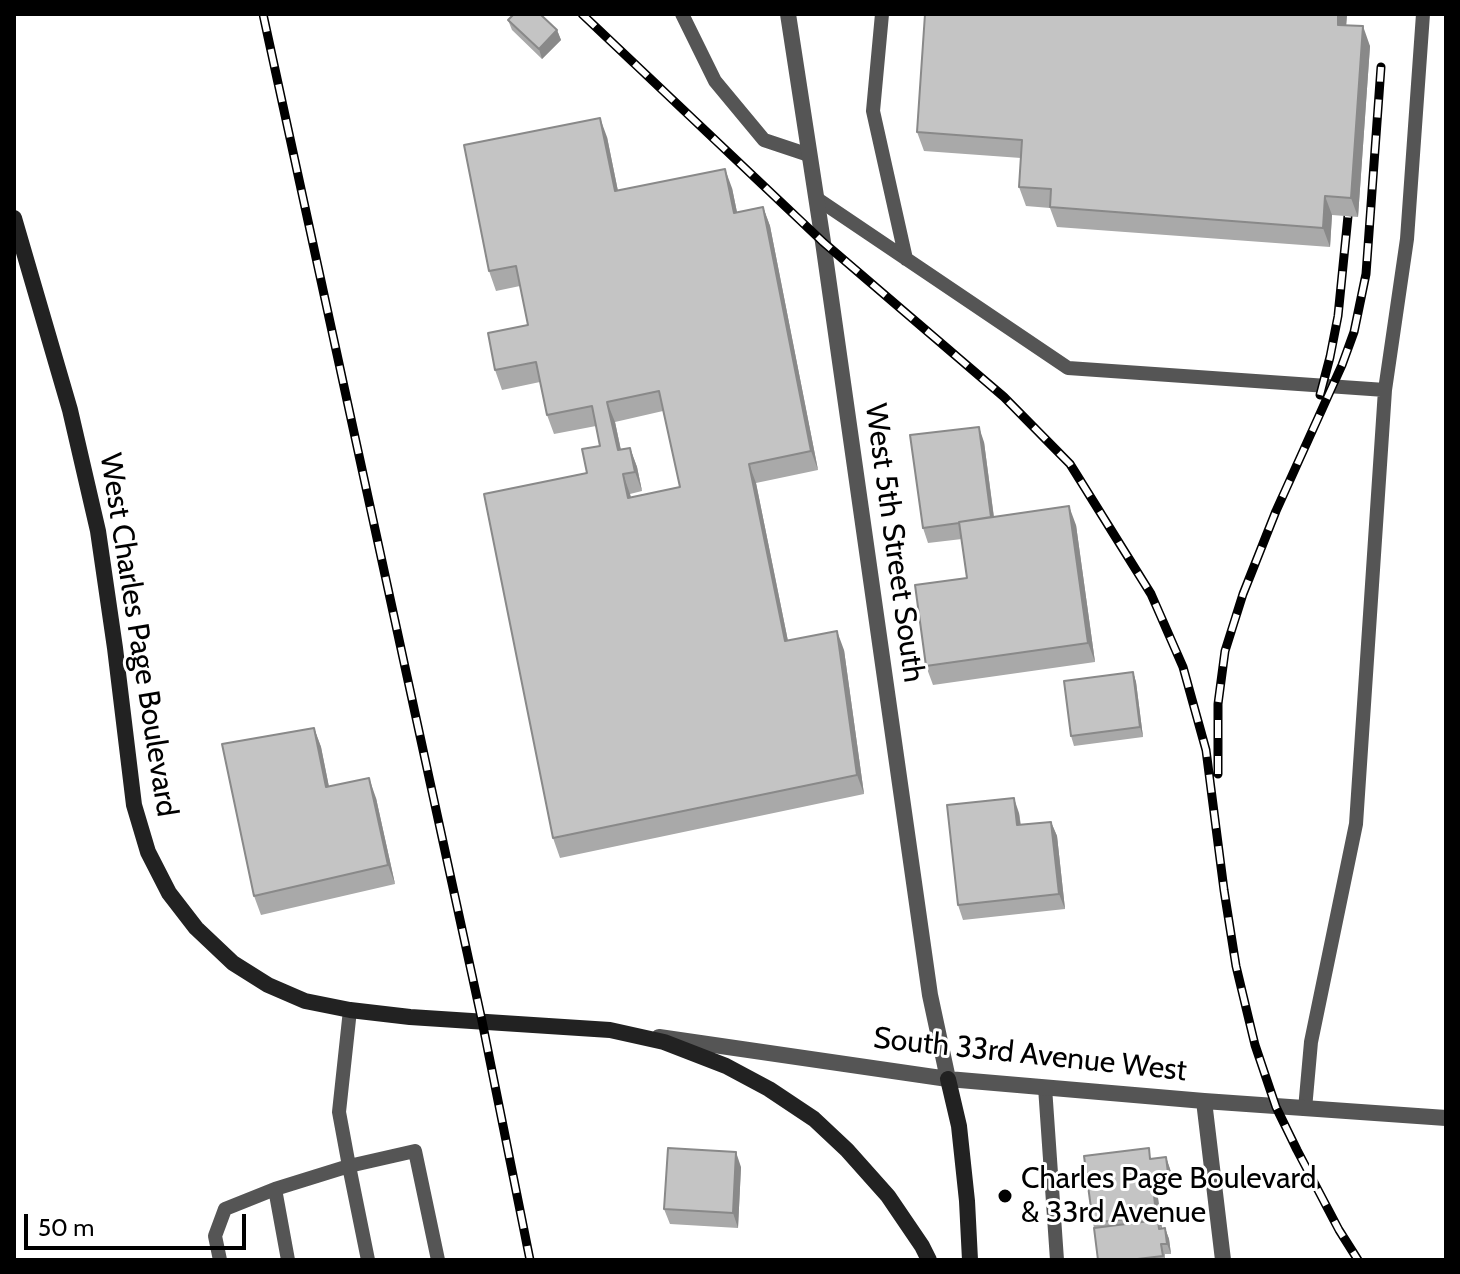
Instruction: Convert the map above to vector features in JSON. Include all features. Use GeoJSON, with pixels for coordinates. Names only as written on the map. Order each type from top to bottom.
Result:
{"type":"FeatureCollection","features":[{"type":"Feature","properties":{"kind":"main road","name":"West Charles Page Boulevard"},"geometry":{"type":"LineString","coordinates":[[14,218],[70,410],[98,531],[134,805],[148,852],[169,893],[196,928],[233,963],[268,985],[305,1001],[410,1017],[610,1030],[664,1042],[726,1066],[769,1089],[814,1119],[847,1150],[888,1196],[929,1260]]}},
{"type":"Feature","properties":{"kind":"main road"},"geometry":{"type":"LineString","coordinates":[[948,1079],[959,1126],[970,1260]]}},
{"type":"Feature","properties":{"kind":"street","name":"West 5th Street South"},"geometry":{"type":"LineString","coordinates":[[788,14],[930,995],[948,1079]]}},
{"type":"Feature","properties":{"kind":"street","name":"South 33rd Avenue West"},"geometry":{"type":"LineString","coordinates":[[610,1030],[948,1079],[1446,1118]]}},
{"type":"Feature","properties":{"kind":"street"},"geometry":{"type":"LineString","coordinates":[[1204,1101],[1223,1260]]}},
{"type":"Feature","properties":{"kind":"lane"},"geometry":{"type":"LineString","coordinates":[[682,14],[715,81],[764,140],[809,155]]}},
{"type":"Feature","properties":{"kind":"lane"},"geometry":{"type":"LineString","coordinates":[[882,14],[873,111],[906,259]]}},
{"type":"Feature","properties":{"kind":"lane"},"geometry":{"type":"LineString","coordinates":[[1305,1109],[1311,1042],[1356,824],[1385,390],[1407,239],[1423,14]]}},
{"type":"Feature","properties":{"kind":"lane"},"geometry":{"type":"LineString","coordinates":[[816,198],[1068,368],[1385,390]]}},
{"type":"Feature","properties":{"kind":"lane"},"geometry":{"type":"LineString","coordinates":[[350,1010],[339,1112],[368,1260]]}},
{"type":"Feature","properties":{"kind":"lane"},"geometry":{"type":"LineString","coordinates":[[1045,1087],[1057,1260]]}},
{"type":"Feature","properties":{"kind":"lane"},"geometry":{"type":"LineString","coordinates":[[220,1260],[215,1236],[225,1209],[275,1189],[349,1166],[415,1151],[438,1260]]}},
{"type":"Feature","properties":{"kind":"lane"},"geometry":{"type":"LineString","coordinates":[[275,1189],[288,1260]]}},
{"type":"Feature","properties":{"kind":"building"},"geometry":{"type":"Polygon","coordinates":[[[514,14],[540,14],[557,30],[539,49],[508,20],[514,14]]]}},
{"type":"Feature","properties":{"kind":"building"},"geometry":{"type":"Polygon","coordinates":[[[925,14],[1338,14],[1338,25],[1363,26],[1351,198],[1325,196],[1323,228],[1050,207],[1051,189],[1019,187],[1022,140],[917,132],[925,14]]]}},
{"type":"Feature","properties":{"kind":"building"},"geometry":{"type":"Polygon","coordinates":[[[600,118],[615,191],[725,169],[734,213],[763,207],[811,451],[749,464],[785,641],[837,631],[857,775],[553,838],[484,494],[587,473],[582,449],[600,446],[592,406],[547,415],[536,362],[495,370],[488,333],[528,325],[516,266],[489,271],[464,145],[600,118]],[[659,391],[607,402],[618,450],[630,448],[635,472],[623,474],[628,498],[680,487],[659,391]]]}},
{"type":"Feature","properties":{"kind":"building"},"geometry":{"type":"Polygon","coordinates":[[[979,427],[991,517],[923,528],[910,435],[979,427]]]}},
{"type":"Feature","properties":{"kind":"building"},"geometry":{"type":"Polygon","coordinates":[[[1069,506],[1088,643],[926,666],[915,585],[967,578],[959,522],[1069,506]]]}},
{"type":"Feature","properties":{"kind":"building"},"geometry":{"type":"Polygon","coordinates":[[[1133,672],[1140,727],[1071,736],[1064,681],[1133,672]]]}},
{"type":"Feature","properties":{"kind":"building"},"geometry":{"type":"Polygon","coordinates":[[[314,728],[326,787],[369,778],[388,865],[254,896],[222,744],[314,728]]]}},
{"type":"Feature","properties":{"kind":"building"},"geometry":{"type":"Polygon","coordinates":[[[1014,798],[1017,825],[1051,822],[1059,894],[958,905],[947,805],[1014,798]]]}},
{"type":"Feature","properties":{"kind":"building"},"geometry":{"type":"Polygon","coordinates":[[[668,1148],[736,1152],[733,1213],[664,1209],[668,1148]]]}},
{"type":"Feature","properties":{"kind":"building"},"geometry":{"type":"Polygon","coordinates":[[[1149,1148],[1150,1159],[1166,1157],[1168,1173],[1152,1175],[1156,1215],[1093,1223],[1084,1156],[1149,1148]]]}},
{"type":"Feature","properties":{"kind":"building"},"geometry":{"type":"Polygon","coordinates":[[[1158,1220],[1159,1229],[1165,1228],[1167,1244],[1161,1244],[1163,1256],[1098,1260],[1094,1228],[1158,1220]]]}},
{"type":"Feature","properties":{"kind":"railway"},"geometry":{"type":"LineString","coordinates":[[263,14],[482,1021],[530,1260]]}},
{"type":"Feature","properties":{"kind":"railway"},"geometry":{"type":"LineString","coordinates":[[582,14],[823,242],[1004,397],[1070,464],[1151,594],[1183,667],[1206,750],[1236,966],[1255,1045],[1276,1107],[1339,1230],[1358,1260]]}},
{"type":"Feature","properties":{"kind":"railway"},"geometry":{"type":"LineString","coordinates":[[1218,774],[1218,704],[1225,651],[1243,594],[1276,511],[1354,332],[1366,274],[1381,67]]}},
{"type":"Feature","properties":{"kind":"railway"},"geometry":{"type":"LineString","coordinates":[[1320,395],[1338,316],[1348,216]]}},
{"type":"Feature","properties":{"kind":"place","name":"Charles Page Boulevard & 33rd Avenue"},"geometry":{"type":"Point","coordinates":[1005,1196]}}]}
